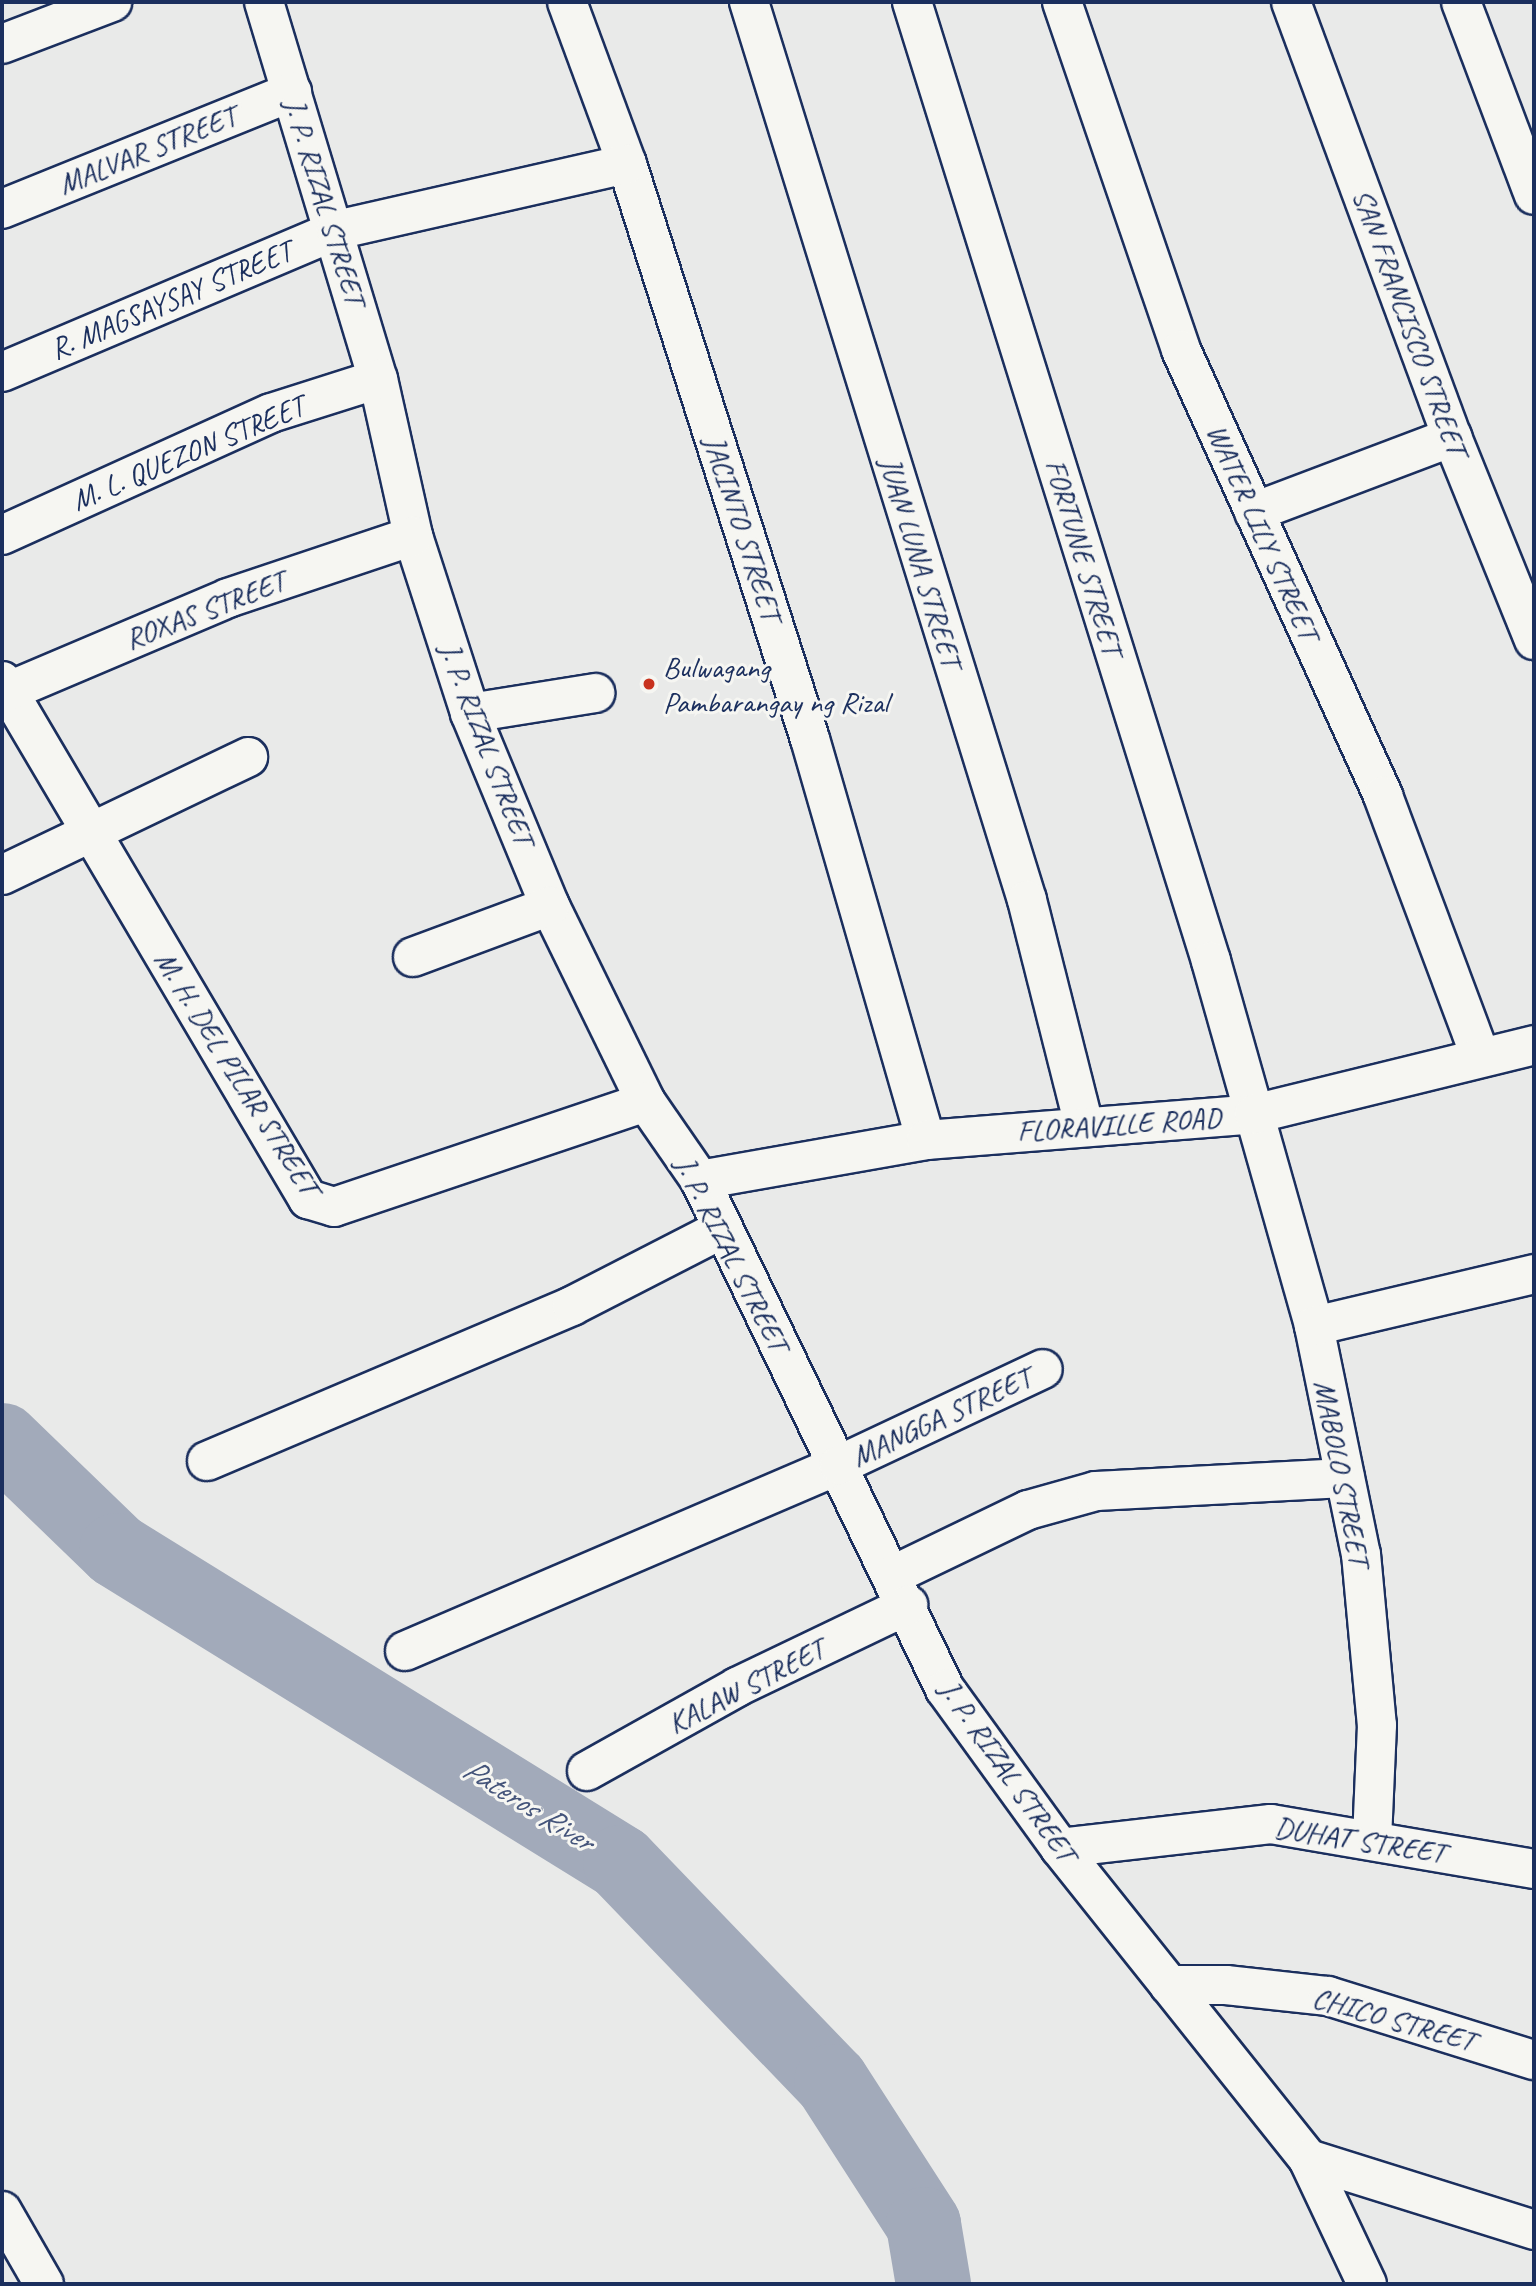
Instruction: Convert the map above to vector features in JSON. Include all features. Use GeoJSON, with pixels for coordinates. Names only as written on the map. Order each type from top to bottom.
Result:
{"type":"FeatureCollection","features":[{"type":"Feature","properties":{"kind":"street"},"geometry":{"type":"LineString","coordinates":[[2,44],[112,2]]}},
{"type":"Feature","properties":{"kind":"street","name":"J. P. RIZAL STREET"},"geometry":{"type":"LineString","coordinates":[[264,2],[336,230],[378,379],[413,536],[470,713],[550,905],[646,1102],[700,1180],[900,1590],[945,1689],[1060,1847],[1308,2159],[1367,2284]]}},
{"type":"Feature","properties":{"kind":"street","name":"JACINTO STREET"},"geometry":{"type":"LineString","coordinates":[[567,2],[627,163],[810,739],[926,1140]]}},
{"type":"Feature","properties":{"kind":"street","name":"JUAN LUNA STREET"},"geometry":{"type":"LineString","coordinates":[[749,2],[1027,900],[1084,1125]]}},
{"type":"Feature","properties":{"kind":"street","name":"FORTUNE STREET"},"geometry":{"type":"LineString","coordinates":[[912,2],[1211,961],[1254,1114]]}},
{"type":"Feature","properties":{"kind":"street","name":"WATER LILY STREET"},"geometry":{"type":"LineString","coordinates":[[1062,2],[1181,350],[1383,796],[1480,1056]]}},
{"type":"Feature","properties":{"kind":"street","name":"SAN FRANCISCO STREET"},"geometry":{"type":"LineString","coordinates":[[1291,2],[1452,437],[1534,640]]}},
{"type":"Feature","properties":{"kind":"street"},"geometry":{"type":"LineString","coordinates":[[1461,2],[1534,195]]}},
{"type":"Feature","properties":{"kind":"street","name":"MALVAR STREET"},"geometry":{"type":"LineString","coordinates":[[2,208],[292,92]]}},
{"type":"Feature","properties":{"kind":"street","name":"R. MAGSAYSAY STREET"},"geometry":{"type":"LineString","coordinates":[[2,372],[336,230],[627,163]]}},
{"type":"Feature","properties":{"kind":"street","name":"M. L. QUEZON STREET"},"geometry":{"type":"LineString","coordinates":[[2,535],[271,413],[378,379]]}},
{"type":"Feature","properties":{"kind":"street"},"geometry":{"type":"LineString","coordinates":[[1254,512],[1452,437]]}},
{"type":"Feature","properties":{"kind":"street","name":"ROXAS STREET"},"geometry":{"type":"LineString","coordinates":[[4,689],[228,598],[413,536]]}},
{"type":"Feature","properties":{"kind":"street","name":"M. H. DEL PILAR STREET"},"geometry":{"type":"LineString","coordinates":[[4,689],[92,832],[233,1076],[308,1199],[320,1206],[334,1207],[646,1102]]}},
{"type":"Feature","properties":{"kind":"street"},"geometry":{"type":"LineString","coordinates":[[470,713],[595,693]]}},
{"type":"Feature","properties":{"kind":"street"},"geometry":{"type":"LineString","coordinates":[[2,875],[248,757]]}},
{"type":"Feature","properties":{"kind":"street"},"geometry":{"type":"LineString","coordinates":[[413,957],[550,905]]}},
{"type":"Feature","properties":{"kind":"street","name":"FLORAVILLE ROAD"},"geometry":{"type":"LineString","coordinates":[[700,1180],[926,1140],[1084,1125],[1254,1114],[1480,1056],[1534,1045]]}},
{"type":"Feature","properties":{"kind":"street","name":"MABOLO STREET"},"geometry":{"type":"LineString","coordinates":[[1254,1114],[1314,1326],[1361,1555],[1377,1725],[1372,1840]]}},
{"type":"Feature","properties":{"kind":"street"},"geometry":{"type":"LineString","coordinates":[[207,1461],[572,1306],[722,1229]]}},
{"type":"Feature","properties":{"kind":"street"},"geometry":{"type":"LineString","coordinates":[[1314,1326],[1534,1274]]}},
{"type":"Feature","properties":{"kind":"street","name":"MANGGA STREET"},"geometry":{"type":"LineString","coordinates":[[405,1651],[839,1465],[1044,1370]]}},
{"type":"Feature","properties":{"kind":"street","name":"KALAW STREET"},"geometry":{"type":"LineString","coordinates":[[587,1771],[737,1687],[1028,1510],[1096,1491],[1345,1478]]}},
{"type":"Feature","properties":{"kind":"street","name":"DUHAT STREET"},"geometry":{"type":"LineString","coordinates":[[1060,1847],[1271,1824],[1534,1869]]}},
{"type":"Feature","properties":{"kind":"street","name":"CHICO STREET"},"geometry":{"type":"LineString","coordinates":[[1169,1984],[1226,1985],[1328,1996],[1534,2060]]}},
{"type":"Feature","properties":{"kind":"street"},"geometry":{"type":"LineString","coordinates":[[1308,2159],[1534,2230]]}},
{"type":"Feature","properties":{"kind":"street"},"geometry":{"type":"LineString","coordinates":[[2,2211],[44,2284]]}},
{"type":"Feature","properties":{"kind":"waterway","name":"Pateros River"},"geometry":{"type":"LineString","coordinates":[[2,1440],[116,1550],[620,1862],[831,2081],[923,2224],[933,2284]]}},
{"type":"Feature","properties":{"kind":"place","name":"Bulwagang Pambarangay ng Rizal"},"geometry":{"type":"Point","coordinates":[649,684]}}]}
